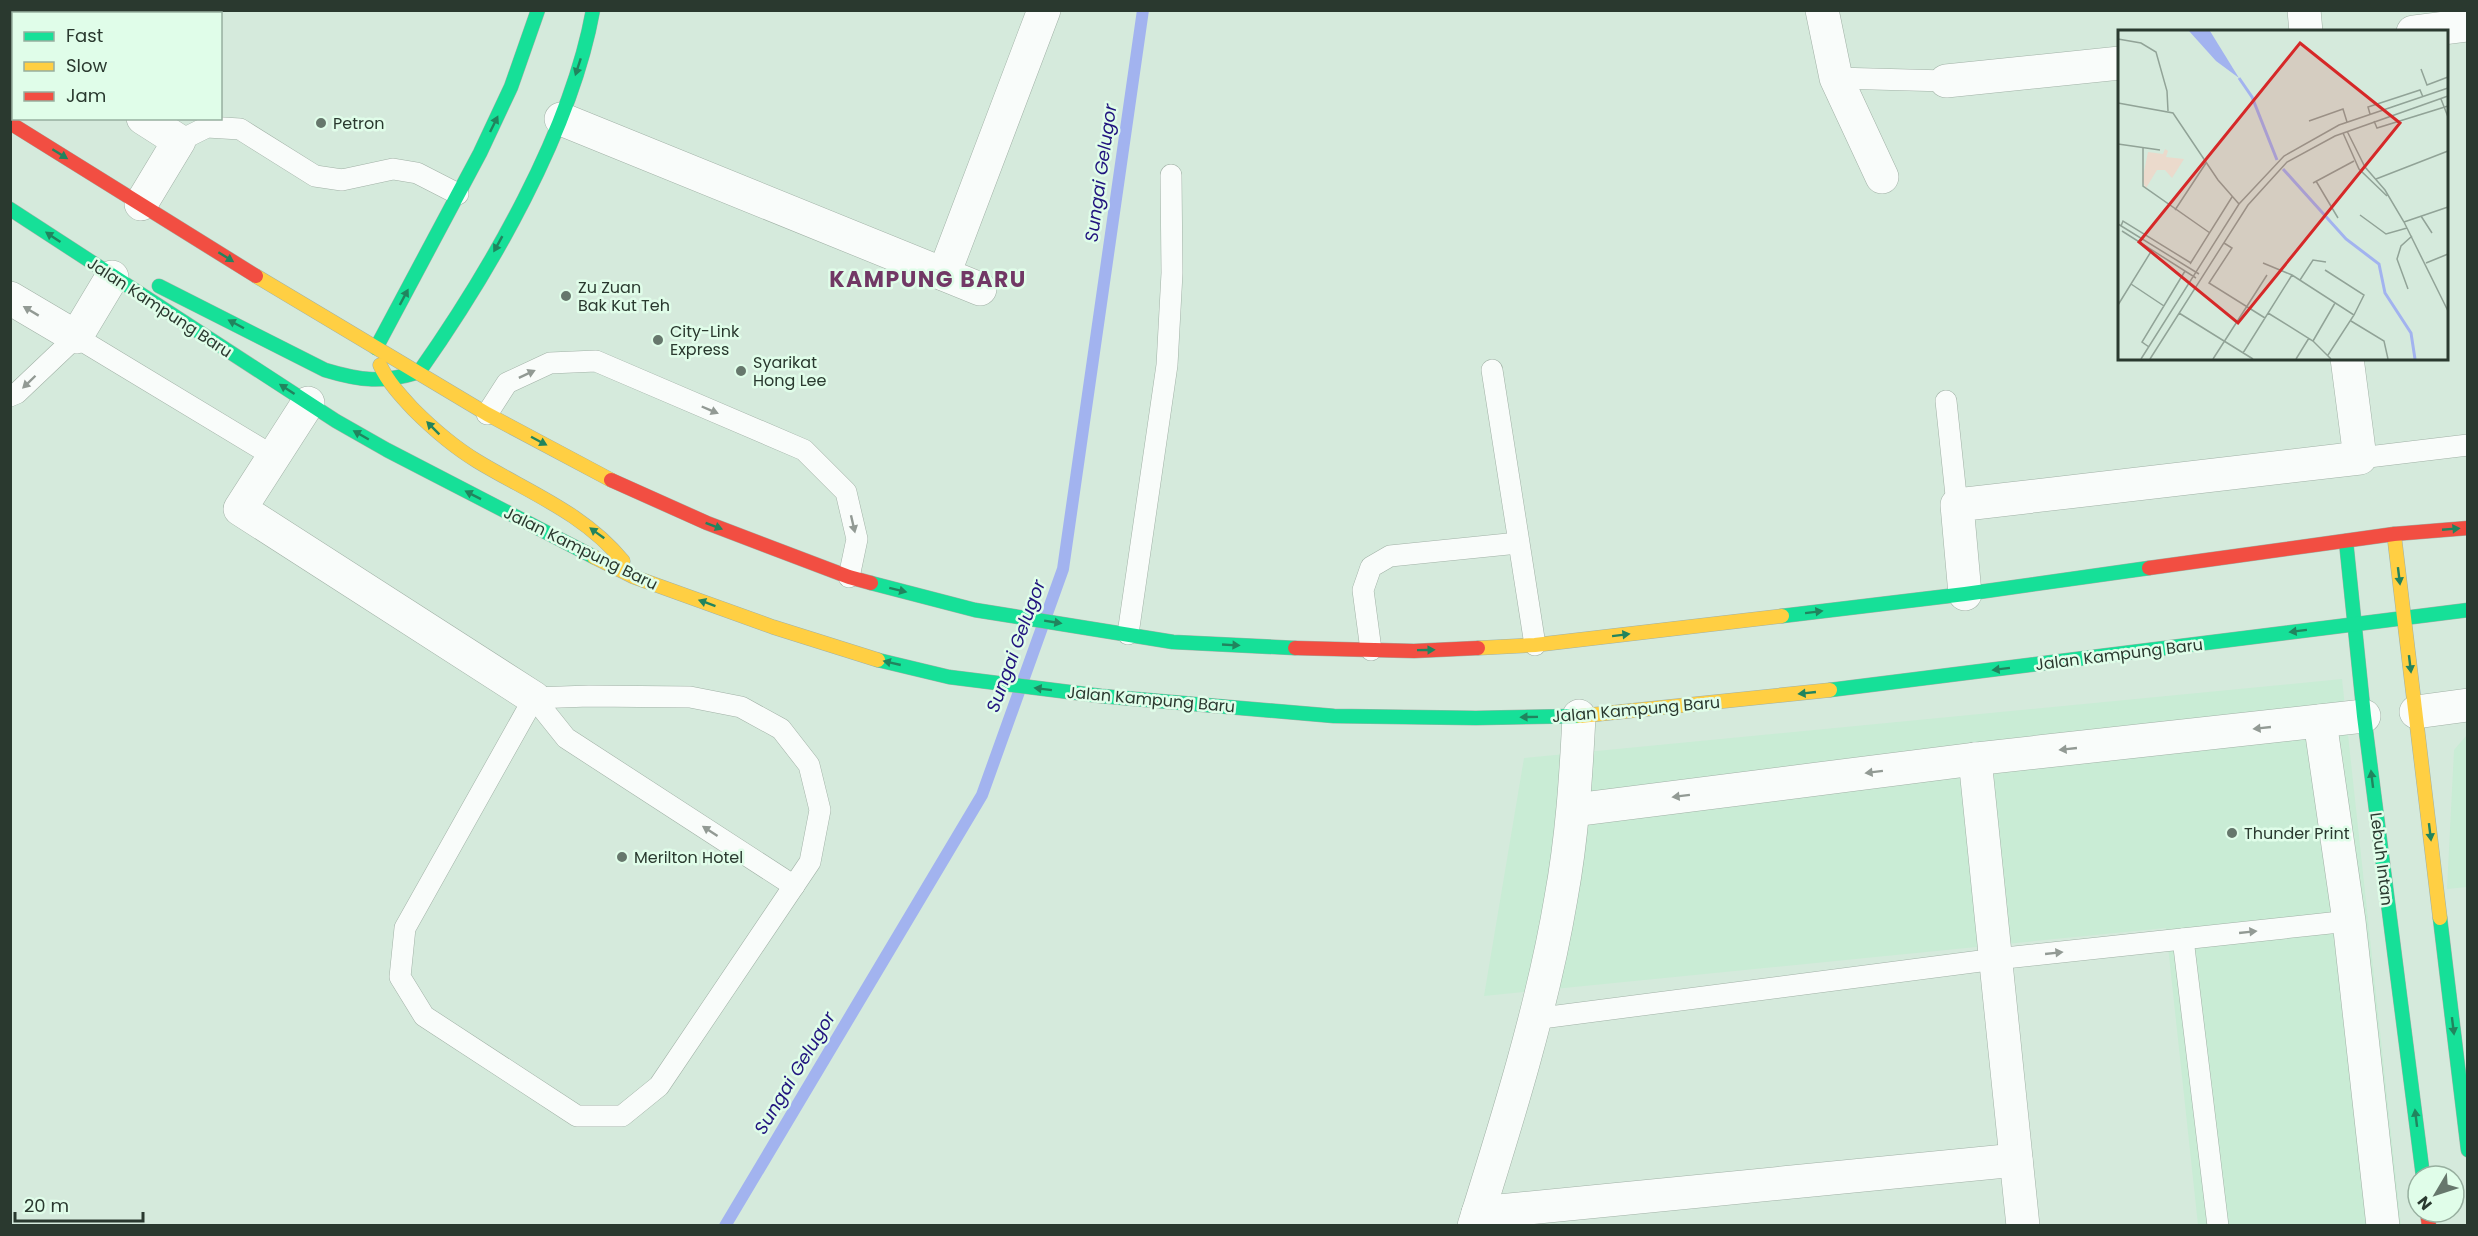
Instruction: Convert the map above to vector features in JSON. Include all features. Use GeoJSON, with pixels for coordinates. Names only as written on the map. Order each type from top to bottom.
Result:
{"type":"FeatureCollection","features":[{"type":"Feature","properties":{"kind":"main road"},"geometry":{"type":"LineString","coordinates":[[538,10],[511,87],[458,194],[376,348],[379,363],[387,381],[444,439],[476,460],[566,511],[612,544],[634,578]]}},
{"type":"Feature","properties":{"kind":"main road"},"geometry":{"type":"LineString","coordinates":[[78,254],[130,276],[316,367],[358,379],[387,381],[406,378],[419,372],[457,318],[524,198],[561,119],[589,32],[593,10]]}},
{"type":"Feature","properties":{"kind":"main road"},"geometry":{"type":"LineString","coordinates":[[10,123],[376,348],[487,414],[605,477],[707,523],[849,577],[975,610],[1185,642],[1371,650],[1470,650],[1535,645],[1965,594],[2394,534],[2468,528]]}},
{"type":"Feature","properties":{"kind":"main road","name":"Jalan Kampung Baru"},"geometry":{"type":"LineString","coordinates":[[10,208],[78,254],[130,276],[308,403],[387,450],[634,578],[862,656],[949,676],[1101,696],[1334,716],[1476,718],[1579,716],[1854,688],[2468,610]]}},
{"type":"Feature","properties":{"kind":"main road"},"geometry":{"type":"LineString","coordinates":[[2394,534],[2464,1093],[2468,1150]]}},
{"type":"Feature","properties":{"kind":"main road","name":"Lebuh Intan"},"geometry":{"type":"LineString","coordinates":[[2346,541],[2364,716],[2421,1164]]}},
{"type":"Feature","properties":{"kind":"street"},"geometry":{"type":"LineString","coordinates":[[945,274],[1044,10]]}},
{"type":"Feature","properties":{"kind":"street"},"geometry":{"type":"LineString","coordinates":[[1822,10],[1836,78],[1882,177]]}},
{"type":"Feature","properties":{"kind":"street"},"geometry":{"type":"LineString","coordinates":[[2304,10],[2306,30]]}},
{"type":"Feature","properties":{"kind":"street"},"geometry":{"type":"LineString","coordinates":[[2429,30],[2468,25]]}},
{"type":"Feature","properties":{"kind":"street"},"geometry":{"type":"LineString","coordinates":[[1946,81],[2118,63]]}},
{"type":"Feature","properties":{"kind":"street"},"geometry":{"type":"LineString","coordinates":[[561,119],[980,289]]}},
{"type":"Feature","properties":{"kind":"street"},"geometry":{"type":"LineString","coordinates":[[141,204],[179,141],[146,120]]}},
{"type":"Feature","properties":{"kind":"street"},"geometry":{"type":"LineString","coordinates":[[10,298],[75,337],[130,276]]}},
{"type":"Feature","properties":{"kind":"street"},"geometry":{"type":"LineString","coordinates":[[1965,594],[1957,505],[2360,458],[2347,360]]}},
{"type":"Feature","properties":{"kind":"street"},"geometry":{"type":"LineString","coordinates":[[308,403],[240,509],[534,698]]}},
{"type":"Feature","properties":{"kind":"street"},"geometry":{"type":"LineString","coordinates":[[2416,712],[2468,705]]}},
{"type":"Feature","properties":{"kind":"street"},"geometry":{"type":"LineString","coordinates":[[1579,716],[1574,810],[1561,899],[1534,1019],[1476,1219],[2016,1160]]}},
{"type":"Feature","properties":{"kind":"street"},"geometry":{"type":"LineString","coordinates":[[1574,810],[1975,759],[2364,716]]}},
{"type":"Feature","properties":{"kind":"street"},"geometry":{"type":"LineString","coordinates":[[2320,721],[2349,921],[2383,1226]]}},
{"type":"Feature","properties":{"kind":"street"},"geometry":{"type":"LineString","coordinates":[[1975,759],[2023,1226]]}},
{"type":"Feature","properties":{"kind":"street"},"geometry":{"type":"LineString","coordinates":[[2349,921],[2390,917]]}},
{"type":"Feature","properties":{"kind":"lane"},"geometry":{"type":"LineString","coordinates":[[1836,78],[1946,81]]}},
{"type":"Feature","properties":{"kind":"lane"},"geometry":{"type":"LineString","coordinates":[[179,141],[207,127],[240,129],[315,176],[342,180],[393,169],[417,173],[458,194]]}},
{"type":"Feature","properties":{"kind":"lane"},"geometry":{"type":"LineString","coordinates":[[1128,634],[1167,365],[1172,273],[1171,176]]}},
{"type":"Feature","properties":{"kind":"lane"},"geometry":{"type":"LineString","coordinates":[[10,396],[17,393],[75,337],[273,456]]}},
{"type":"Feature","properties":{"kind":"lane"},"geometry":{"type":"LineString","coordinates":[[487,414],[507,383],[550,363],[596,361],[804,450],[846,492],[857,539],[849,577]]}},
{"type":"Feature","properties":{"kind":"lane"},"geometry":{"type":"LineString","coordinates":[[1492,369],[1535,645]]}},
{"type":"Feature","properties":{"kind":"lane"},"geometry":{"type":"LineString","coordinates":[[1946,401],[1957,505]]}},
{"type":"Feature","properties":{"kind":"lane"},"geometry":{"type":"LineString","coordinates":[[2360,458],[2468,445]]}},
{"type":"Feature","properties":{"kind":"lane"},"geometry":{"type":"LineString","coordinates":[[1371,650],[1363,590],[1371,567],[1390,556],[1518,543]]}},
{"type":"Feature","properties":{"kind":"lane"},"geometry":{"type":"LineString","coordinates":[[690,697],[741,707],[781,729],[809,765],[820,810],[810,862],[659,1086],[622,1116],[577,1116],[424,1016],[400,977],[405,928],[534,698],[690,697]]}},
{"type":"Feature","properties":{"kind":"lane"},"geometry":{"type":"LineString","coordinates":[[534,698],[566,738],[794,886]]}},
{"type":"Feature","properties":{"kind":"lane"},"geometry":{"type":"LineString","coordinates":[[1534,1019],[1996,959],[2349,921]]}},
{"type":"Feature","properties":{"kind":"lane"},"geometry":{"type":"LineString","coordinates":[[2183,939],[2218,1226]]}},
{"type":"Feature","properties":{"kind":"shaded area"},"geometry":{"type":"Polygon","coordinates":[[[2342,679],[2401,1225],[2198,1225],[2166,928],[1484,996],[1524,758],[2342,679]]]}},
{"type":"Feature","properties":{"kind":"shaded area"},"geometry":{"type":"Polygon","coordinates":[[[2467,735],[2467,887],[2447,889],[2454,750],[2467,735]]]}},
{"type":"Feature","properties":{"kind":"waterway","name":"Sungai Gelugor"},"geometry":{"type":"LineString","coordinates":[[725,1226],[982,795],[1063,569],[1143,10]]}},
{"type":"Feature","properties":{"kind":"traffic: fast"},"geometry":{"type":"LineString","coordinates":[[376,348],[480,153],[511,87],[538,10]]}},
{"type":"Feature","properties":{"kind":"traffic: fast"},"geometry":{"type":"LineString","coordinates":[[419,372],[473,290],[524,199],[547,152],[567,104],[593,10]]}},
{"type":"Feature","properties":{"kind":"traffic: fast"},"geometry":{"type":"LineString","coordinates":[[10,209],[336,421],[387,450],[594,557]]}},
{"type":"Feature","properties":{"kind":"traffic: fast"},"geometry":{"type":"LineString","coordinates":[[159,286],[325,370],[372,379],[394,378],[419,372]]}},
{"type":"Feature","properties":{"kind":"traffic: fast"},"geometry":{"type":"LineString","coordinates":[[2346,541],[2364,716],[2421,1164]]}},
{"type":"Feature","properties":{"kind":"traffic: fast"},"geometry":{"type":"LineString","coordinates":[[1782,616],[1965,594],[2149,568]]}},
{"type":"Feature","properties":{"kind":"traffic: fast"},"geometry":{"type":"LineString","coordinates":[[871,583],[975,610],[1173,642],[1295,648]]}},
{"type":"Feature","properties":{"kind":"traffic: fast"},"geometry":{"type":"LineString","coordinates":[[1830,690],[2468,610]]}},
{"type":"Feature","properties":{"kind":"traffic: fast"},"geometry":{"type":"LineString","coordinates":[[878,660],[949,677],[1101,696],[1334,716],[1476,718],[1580,716]]}},
{"type":"Feature","properties":{"kind":"traffic: fast"},"geometry":{"type":"LineString","coordinates":[[2440,918],[2468,1150]]}},
{"type":"Feature","properties":{"kind":"traffic: slow"},"geometry":{"type":"LineString","coordinates":[[256,276],[487,414],[611,480]]}},
{"type":"Feature","properties":{"kind":"traffic: slow"},"geometry":{"type":"LineString","coordinates":[[380,365],[403,399],[443,437],[477,461],[573,516],[608,544],[623,561]]}},
{"type":"Feature","properties":{"kind":"traffic: slow"},"geometry":{"type":"LineString","coordinates":[[2394,534],[2440,918]]}},
{"type":"Feature","properties":{"kind":"traffic: slow"},"geometry":{"type":"LineString","coordinates":[[594,557],[634,577],[773,627],[878,660]]}},
{"type":"Feature","properties":{"kind":"traffic: slow"},"geometry":{"type":"LineString","coordinates":[[1478,648],[1535,645],[1782,616]]}},
{"type":"Feature","properties":{"kind":"traffic: slow"},"geometry":{"type":"LineString","coordinates":[[1580,716],[1830,690]]}},
{"type":"Feature","properties":{"kind":"traffic: jam"},"geometry":{"type":"LineString","coordinates":[[10,123],[256,276]]}},
{"type":"Feature","properties":{"kind":"traffic: jam"},"geometry":{"type":"LineString","coordinates":[[611,480],[707,523],[849,577],[871,583]]}},
{"type":"Feature","properties":{"kind":"traffic: jam"},"geometry":{"type":"LineString","coordinates":[[2149,568],[2394,534],[2468,528]]}},
{"type":"Feature","properties":{"kind":"traffic: jam"},"geometry":{"type":"LineString","coordinates":[[1295,648],[1414,651],[1478,648]]}},
{"type":"Feature","properties":{"kind":"place","name":"Petron"},"geometry":{"type":"Point","coordinates":[321,123]}},
{"type":"Feature","properties":{"kind":"place","name":"Zu Zuan Bak Kut Teh"},"geometry":{"type":"Point","coordinates":[566,296]}},
{"type":"Feature","properties":{"kind":"place","name":"City-Link Express"},"geometry":{"type":"Point","coordinates":[658,340]}},
{"type":"Feature","properties":{"kind":"place","name":"Syarikat Hong Lee"},"geometry":{"type":"Point","coordinates":[741,371]}},
{"type":"Feature","properties":{"kind":"place","name":"Thunder Print"},"geometry":{"type":"Point","coordinates":[2232,833]}},
{"type":"Feature","properties":{"kind":"place","name":"Merilton Hotel"},"geometry":{"type":"Point","coordinates":[622,857]}},
{"type":"Feature","properties":{"kind":"district","name":"KAMPUNG BARU"},"geometry":{"type":"Point","coordinates":[928,279]}}]}
